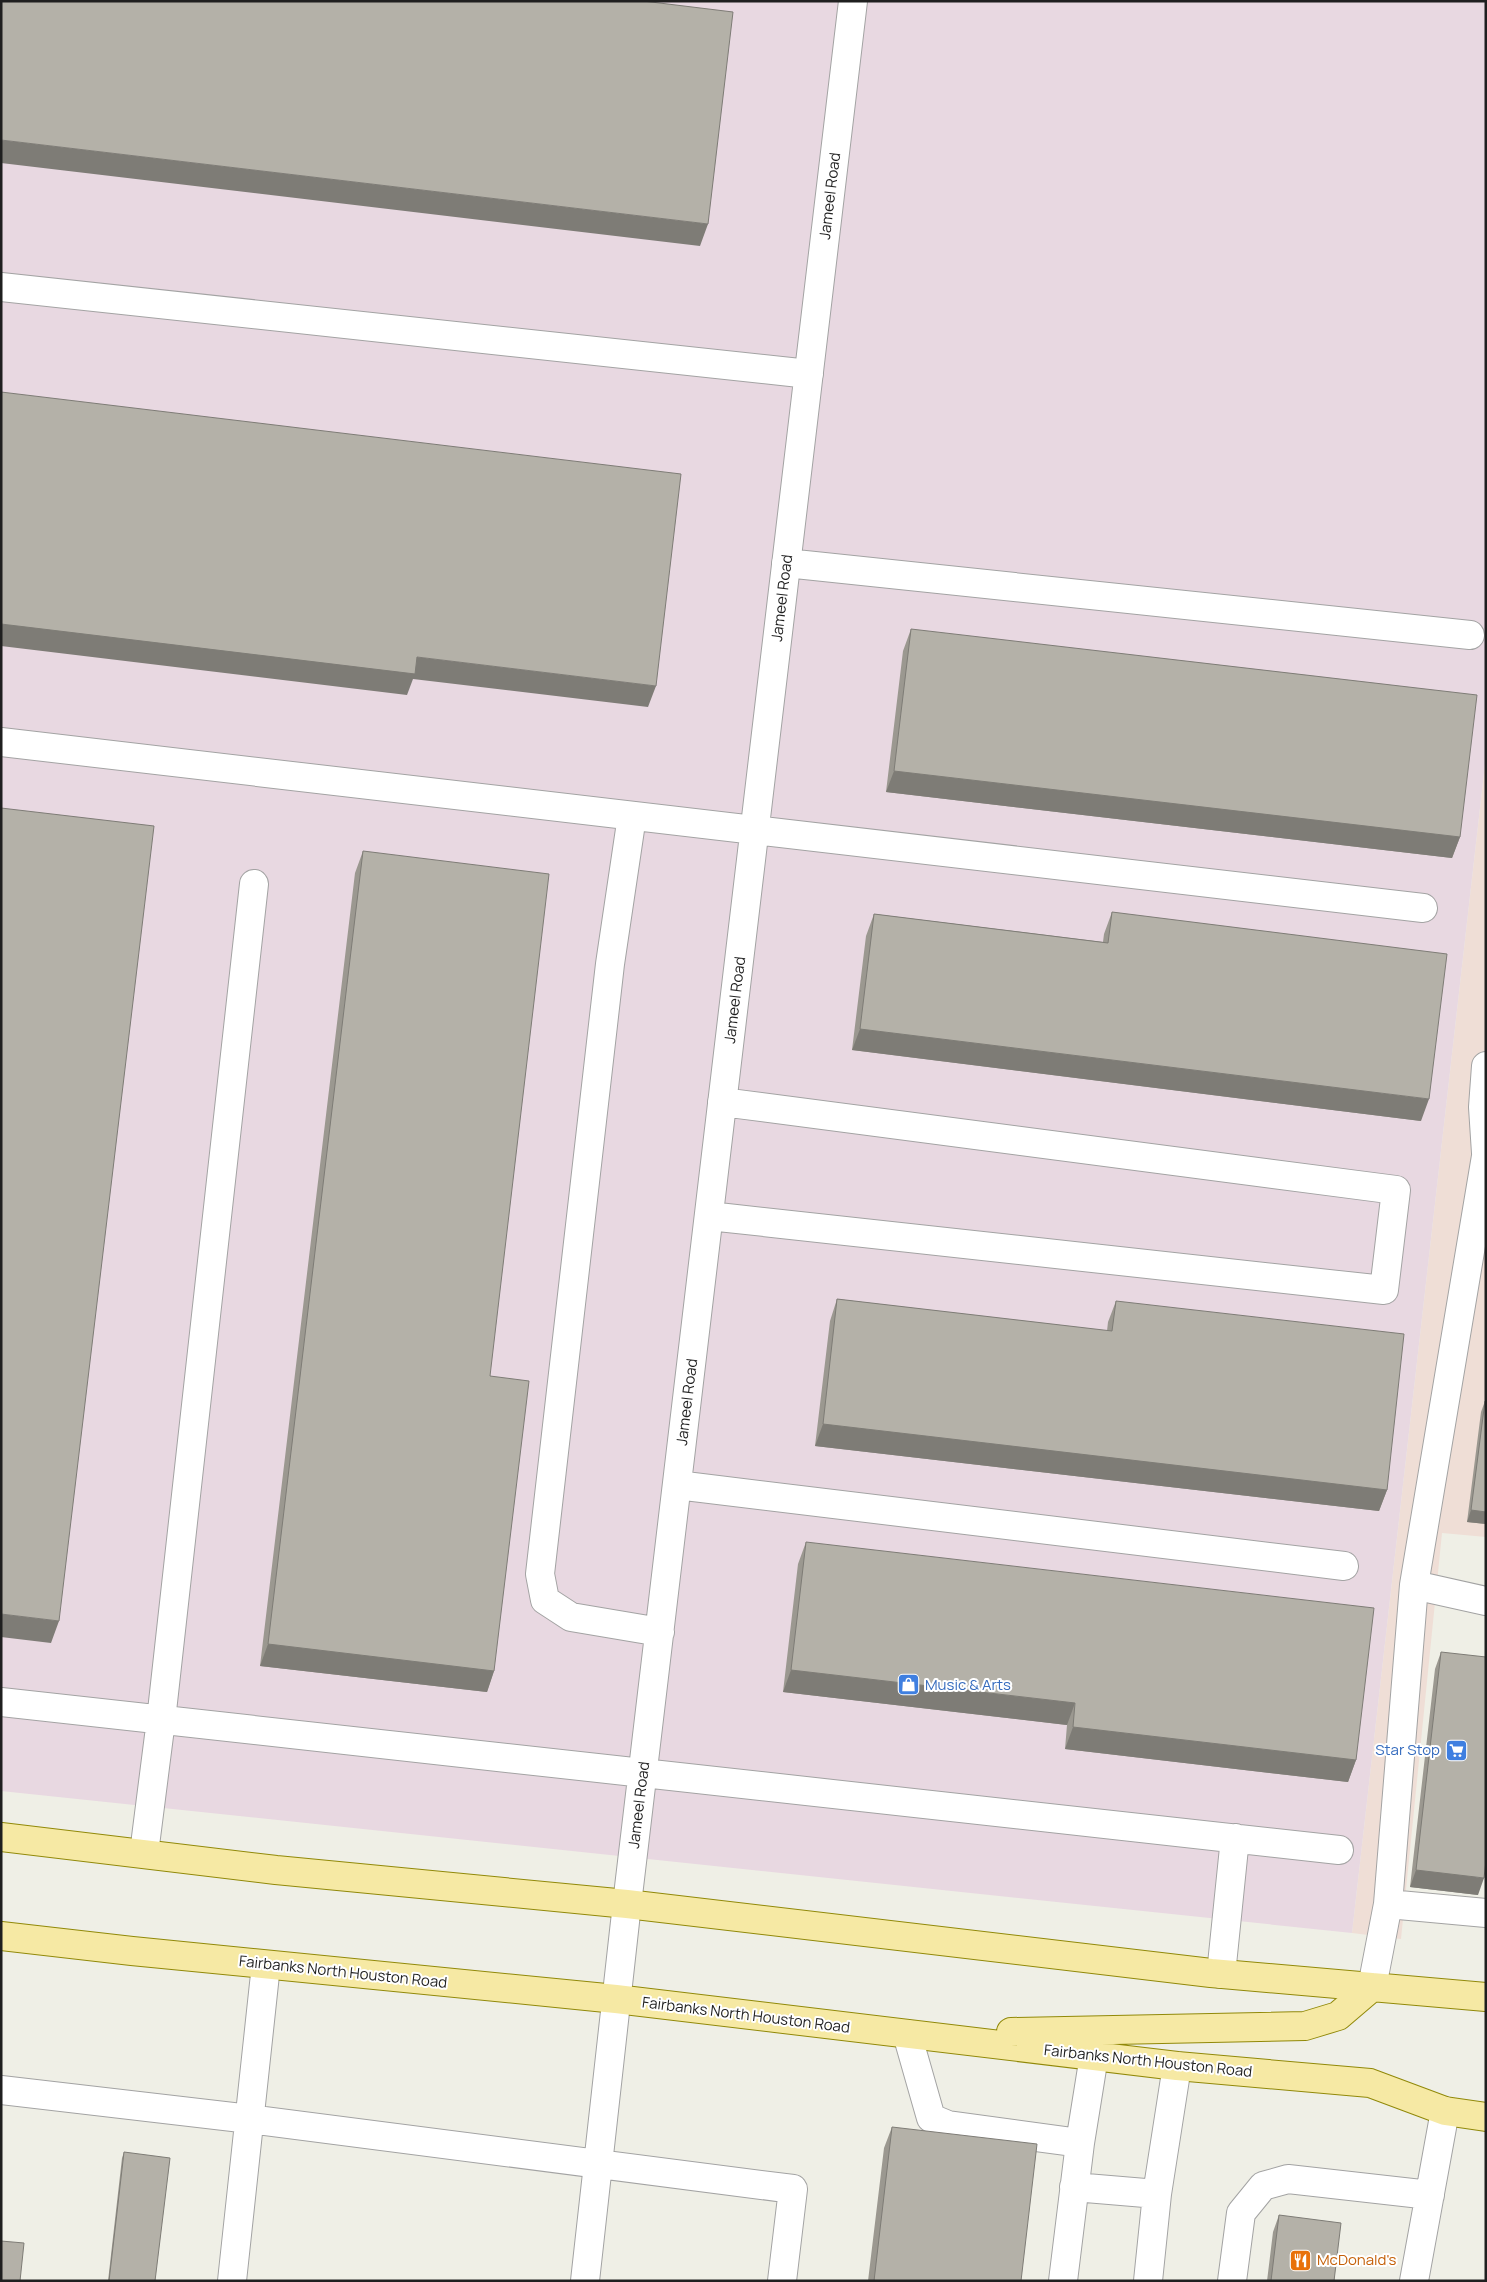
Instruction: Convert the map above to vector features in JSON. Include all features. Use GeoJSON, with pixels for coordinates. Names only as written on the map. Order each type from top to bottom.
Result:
{"type":"FeatureCollection","features":[{"type":"Feature","properties":{"kind":"main road"},"geometry":{"type":"LineString","coordinates":[[1,1837],[276,1870],[627,1904],[1221,1974],[1486,1996]]}},
{"type":"Feature","properties":{"kind":"main road","name":"Fairbanks North Houston Road"},"geometry":{"type":"LineString","coordinates":[[1,1936],[266,1965],[616,1999],[1177,2066],[1370,2083],[1445,2111],[1486,2117]]}},
{"type":"Feature","properties":{"kind":"main road"},"geometry":{"type":"LineString","coordinates":[[907,2034],[1305,2026],[1338,2016],[1372,1986]]}},
{"type":"Feature","properties":{"kind":"main road"},"geometry":{"type":"LineString","coordinates":[[1445,2111],[1474,2120],[1486,2128]]}},
{"type":"Feature","properties":{"kind":"street","name":"Jameel Road"},"geometry":{"type":"LineString","coordinates":[[585,2281],[627,1904],[853,1]]}},
{"type":"Feature","properties":{"kind":"street"},"geometry":{"type":"LineString","coordinates":[[1,286],[809,374]]}},
{"type":"Feature","properties":{"kind":"street"},"geometry":{"type":"LineString","coordinates":[[786,563],[1470,635]]}},
{"type":"Feature","properties":{"kind":"street"},"geometry":{"type":"LineString","coordinates":[[1,742],[1423,908]]}},
{"type":"Feature","properties":{"kind":"street"},"geometry":{"type":"LineString","coordinates":[[632,816],[610,964],[540,1574],[545,1600],[571,1617],[660,1632]]}},
{"type":"Feature","properties":{"kind":"street"},"geometry":{"type":"LineString","coordinates":[[144,1853],[161,1720],[254,884]]}},
{"type":"Feature","properties":{"kind":"street"},"geometry":{"type":"LineString","coordinates":[[1372,1986],[1388,1904],[1414,1585],[1486,1154],[1484,1107],[1486,1066]]}},
{"type":"Feature","properties":{"kind":"street"},"geometry":{"type":"LineString","coordinates":[[709,1216],[1384,1290],[1396,1190],[722,1102]]}},
{"type":"Feature","properties":{"kind":"street"},"geometry":{"type":"LineString","coordinates":[[677,1485],[1344,1566]]}},
{"type":"Feature","properties":{"kind":"street"},"geometry":{"type":"LineString","coordinates":[[1414,1585],[1486,1601]]}},
{"type":"Feature","properties":{"kind":"street"},"geometry":{"type":"LineString","coordinates":[[1,1702],[1339,1850]]}},
{"type":"Feature","properties":{"kind":"street"},"geometry":{"type":"LineString","coordinates":[[1221,1974],[1235,1838]]}},
{"type":"Feature","properties":{"kind":"street"},"geometry":{"type":"LineString","coordinates":[[1388,1904],[1486,1913]]}},
{"type":"Feature","properties":{"kind":"street"},"geometry":{"type":"LineString","coordinates":[[232,2281],[266,1965]]}},
{"type":"Feature","properties":{"kind":"street"},"geometry":{"type":"LineString","coordinates":[[907,2034],[930,2118],[948,2125],[1080,2143]]}},
{"type":"Feature","properties":{"kind":"street"},"geometry":{"type":"LineString","coordinates":[[1063,2281],[1080,2143],[1094,2056]]}},
{"type":"Feature","properties":{"kind":"street"},"geometry":{"type":"LineString","coordinates":[[1148,2281],[1157,2194],[1177,2066]]}},
{"type":"Feature","properties":{"kind":"street"},"geometry":{"type":"LineString","coordinates":[[1,2090],[250,2119],[792,2189],[782,2281]]}},
{"type":"Feature","properties":{"kind":"street"},"geometry":{"type":"LineString","coordinates":[[1414,2281],[1445,2111]]}},
{"type":"Feature","properties":{"kind":"street"},"geometry":{"type":"LineString","coordinates":[[1232,2281],[1241,2213],[1263,2186],[1288,2179],[1430,2196]]}},
{"type":"Feature","properties":{"kind":"street"},"geometry":{"type":"LineString","coordinates":[[1074,2187],[1157,2194]]}},
{"type":"Feature","properties":{"kind":"shaded area"},"geometry":{"type":"Polygon","coordinates":[[[1,1],[1486,1],[1486,755],[1352,1933],[1,1791],[1,1]]]}},
{"type":"Feature","properties":{"kind":"shaded area"},"geometry":{"type":"Polygon","coordinates":[[[1486,755],[1486,1537],[1442,1533],[1401,1939],[1352,1933],[1486,755]]]}},
{"type":"Feature","properties":{"kind":"building"},"geometry":{"type":"Polygon","coordinates":[[[1,1],[643,1],[733,12],[708,224],[1,140],[1,1]]]}},
{"type":"Feature","properties":{"kind":"building"},"geometry":{"type":"Polygon","coordinates":[[[1,392],[681,474],[656,686],[417,657],[415,674],[1,624],[1,392]]]}},
{"type":"Feature","properties":{"kind":"building"},"geometry":{"type":"Polygon","coordinates":[[[911,629],[1477,695],[1460,837],[894,771],[911,629]]]}},
{"type":"Feature","properties":{"kind":"building"},"geometry":{"type":"Polygon","coordinates":[[[1,808],[154,826],[59,1621],[1,1614],[1,808]]]}},
{"type":"Feature","properties":{"kind":"building"},"geometry":{"type":"Polygon","coordinates":[[[363,851],[549,874],[490,1376],[529,1381],[494,1671],[268,1644],[363,851]]]}},
{"type":"Feature","properties":{"kind":"building"},"geometry":{"type":"Polygon","coordinates":[[[1112,912],[1447,954],[1429,1099],[860,1029],[874,914],[1108,943],[1112,912]]]}},
{"type":"Feature","properties":{"kind":"building"},"geometry":{"type":"Polygon","coordinates":[[[837,1299],[1112,1331],[1116,1301],[1404,1334],[1387,1490],[823,1424],[837,1299]]]}},
{"type":"Feature","properties":{"kind":"building"},"geometry":{"type":"Polygon","coordinates":[[[1486,1401],[1486,1512],[1471,1510],[1486,1401]]]}},
{"type":"Feature","properties":{"kind":"building"},"geometry":{"type":"Polygon","coordinates":[[[806,1542],[1374,1608],[1356,1760],[1073,1727],[1075,1703],[791,1670],[806,1542]]]}},
{"type":"Feature","properties":{"kind":"building","name":"Star Stop"},"geometry":{"type":"Polygon","coordinates":[[[1441,1652],[1486,1657],[1486,1861],[1484,1878],[1416,1870],[1441,1652]]]}},
{"type":"Feature","properties":{"kind":"building"},"geometry":{"type":"Polygon","coordinates":[[[892,2127],[1037,2144],[1021,2281],[874,2281],[892,2127]]]}},
{"type":"Feature","properties":{"kind":"building"},"geometry":{"type":"Polygon","coordinates":[[[124,2152],[170,2158],[155,2281],[109,2281],[124,2152]]]}},
{"type":"Feature","properties":{"kind":"building","name":"McDonald's"},"geometry":{"type":"Polygon","coordinates":[[[1279,2215],[1341,2223],[1334,2281],[1271,2281],[1279,2215]]]}},
{"type":"Feature","properties":{"kind":"building"},"geometry":{"type":"Polygon","coordinates":[[[1,2241],[24,2243],[20,2281],[1,2281],[1,2241]]]}},
{"type":"Feature","properties":{"kind":"place","name":"Music & Arts"},"geometry":{"type":"Point","coordinates":[909,1685]}},
{"type":"Feature","properties":{"kind":"place","name":"Star Stop"},"geometry":{"type":"Point","coordinates":[1456,1750]}},
{"type":"Feature","properties":{"kind":"place","name":"McDonald's"},"geometry":{"type":"Point","coordinates":[1301,2260]}}]}
